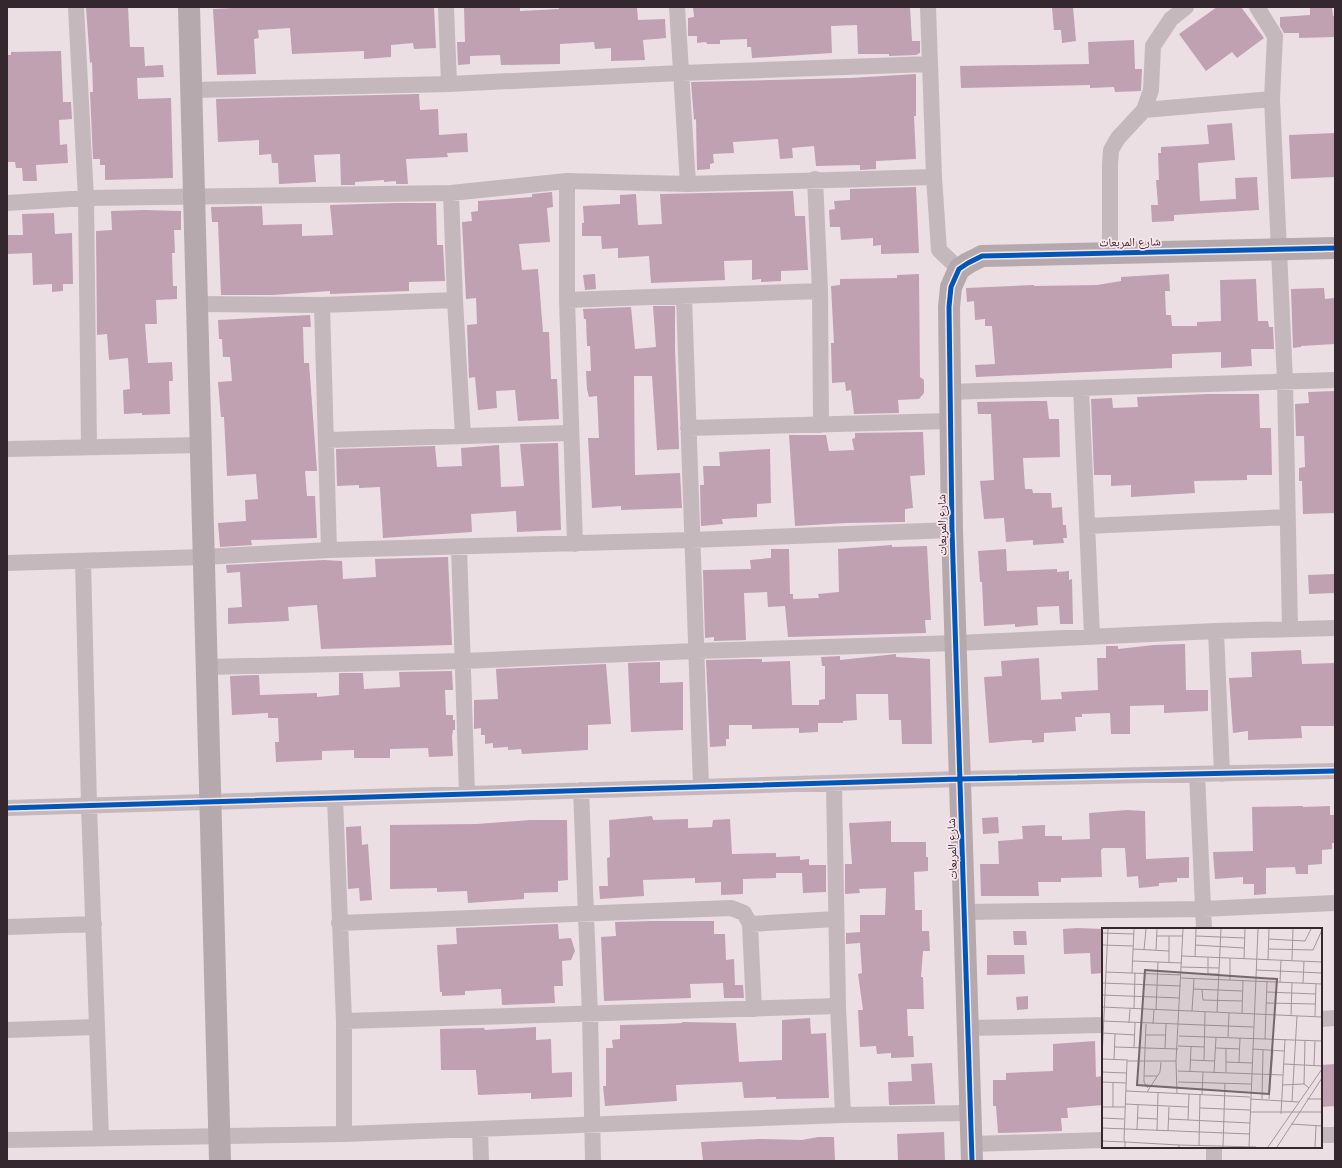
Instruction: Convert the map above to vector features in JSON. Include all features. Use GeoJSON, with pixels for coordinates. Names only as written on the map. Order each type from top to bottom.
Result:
{"type":"FeatureCollection","features":[{"type":"Feature","properties":{"kind":"street"},"geometry":{"type":"LineString","coordinates":[[76,7],[86,198],[89,447]]}},
{"type":"Feature","properties":{"kind":"street"},"geometry":{"type":"LineString","coordinates":[[189,7],[196,197],[196,304],[220,1161]]}},
{"type":"Feature","properties":{"kind":"street"},"geometry":{"type":"LineString","coordinates":[[446,7],[449,84]]}},
{"type":"Feature","properties":{"kind":"street"},"geometry":{"type":"LineString","coordinates":[[677,7],[688,184]]}},
{"type":"Feature","properties":{"kind":"street"},"geometry":{"type":"LineString","coordinates":[[928,7],[934,177],[939,250],[960,269]]}},
{"type":"Feature","properties":{"kind":"street"},"geometry":{"type":"LineString","coordinates":[[1110,252],[1111,150],[1118,138],[1144,110],[1152,90],[1153,46],[1171,19],[1186,7]]}},
{"type":"Feature","properties":{"kind":"street"},"geometry":{"type":"LineString","coordinates":[[1257,7],[1274,36],[1272,99],[1285,382],[1290,628]]}},
{"type":"Feature","properties":{"kind":"street"},"geometry":{"type":"LineString","coordinates":[[193,90],[449,84],[681,73],[930,64]]}},
{"type":"Feature","properties":{"kind":"street"},"geometry":{"type":"LineString","coordinates":[[1144,110],[1272,99]]}},
{"type":"Feature","properties":{"kind":"street"},"geometry":{"type":"LineString","coordinates":[[7,203],[86,198],[451,193],[567,181],[688,184],[815,179],[934,177]]}},
{"type":"Feature","properties":{"kind":"street"},"geometry":{"type":"LineString","coordinates":[[815,179],[820,291],[821,425]]}},
{"type":"Feature","properties":{"kind":"street"},"geometry":{"type":"LineString","coordinates":[[567,181],[567,300],[575,544]]}},
{"type":"Feature","properties":{"kind":"street"},"geometry":{"type":"LineString","coordinates":[[451,193],[455,300],[463,436]]}},
{"type":"Feature","properties":{"kind":"street","name":"شارع المربعات"},"geometry":{"type":"LineString","coordinates":[[972,1152],[952,530],[949,392],[949,307],[951,287],[960,269],[968,262],[982,256],[1335,248]]}},
{"type":"Feature","properties":{"kind":"street"},"geometry":{"type":"LineString","coordinates":[[567,300],[820,291]]}},
{"type":"Feature","properties":{"kind":"street"},"geometry":{"type":"LineString","coordinates":[[684,297],[691,540],[701,786]]}},
{"type":"Feature","properties":{"kind":"street"},"geometry":{"type":"LineString","coordinates":[[196,304],[322,305],[455,300]]}},
{"type":"Feature","properties":{"kind":"street"},"geometry":{"type":"LineString","coordinates":[[322,305],[330,550]]}},
{"type":"Feature","properties":{"kind":"street"},"geometry":{"type":"LineString","coordinates":[[949,392],[1335,380]]}},
{"type":"Feature","properties":{"kind":"street"},"geometry":{"type":"LineString","coordinates":[[1081,388],[1092,636]]}},
{"type":"Feature","properties":{"kind":"street"},"geometry":{"type":"LineString","coordinates":[[688,428],[950,421]]}},
{"type":"Feature","properties":{"kind":"street"},"geometry":{"type":"LineString","coordinates":[[326,440],[571,433]]}},
{"type":"Feature","properties":{"kind":"street"},"geometry":{"type":"LineString","coordinates":[[7,449],[201,445]]}},
{"type":"Feature","properties":{"kind":"street"},"geometry":{"type":"LineString","coordinates":[[1087,526],[1287,517]]}},
{"type":"Feature","properties":{"kind":"street"},"geometry":{"type":"LineString","coordinates":[[7,563],[204,557],[330,550],[458,548],[952,530]]}},
{"type":"Feature","properties":{"kind":"street"},"geometry":{"type":"LineString","coordinates":[[458,548],[467,793]]}},
{"type":"Feature","properties":{"kind":"street"},"geometry":{"type":"LineString","coordinates":[[83,561],[89,806],[101,1138]]}},
{"type":"Feature","properties":{"kind":"street"},"geometry":{"type":"LineString","coordinates":[[206,667],[463,662],[696,651],[956,643],[1216,630],[1335,628]]}},
{"type":"Feature","properties":{"kind":"street"},"geometry":{"type":"LineString","coordinates":[[1216,630],[1222,774]]}},
{"type":"Feature","properties":{"kind":"street"},"geometry":{"type":"LineString","coordinates":[[7,808],[701,786],[1335,771]]}},
{"type":"Feature","properties":{"kind":"street"},"geometry":{"type":"LineString","coordinates":[[1197,774],[1204,928]]}},
{"type":"Feature","properties":{"kind":"street"},"geometry":{"type":"LineString","coordinates":[[834,783],[838,1006],[843,1115]]}},
{"type":"Feature","properties":{"kind":"street"},"geometry":{"type":"LineString","coordinates":[[581,790],[590,1014],[593,1161]]}},
{"type":"Feature","properties":{"kind":"street"},"geometry":{"type":"LineString","coordinates":[[335,798],[344,1021],[344,1134]]}},
{"type":"Feature","properties":{"kind":"street"},"geometry":{"type":"LineString","coordinates":[[964,912],[1202,909],[1335,903]]}},
{"type":"Feature","properties":{"kind":"street"},"geometry":{"type":"LineString","coordinates":[[339,924],[731,908],[744,913],[750,924],[754,1009]]}},
{"type":"Feature","properties":{"kind":"street"},"geometry":{"type":"LineString","coordinates":[[750,924],[836,919]]}},
{"type":"Feature","properties":{"kind":"street"},"geometry":{"type":"LineString","coordinates":[[7,927],[94,924]]}},
{"type":"Feature","properties":{"kind":"street"},"geometry":{"type":"LineString","coordinates":[[344,1021],[838,1006]]}},
{"type":"Feature","properties":{"kind":"street"},"geometry":{"type":"LineString","coordinates":[[1322,1019],[1335,1018]]}},
{"type":"Feature","properties":{"kind":"street"},"geometry":{"type":"LineString","coordinates":[[968,1028],[1102,1025]]}},
{"type":"Feature","properties":{"kind":"street"},"geometry":{"type":"LineString","coordinates":[[7,1030],[96,1027]]}},
{"type":"Feature","properties":{"kind":"street"},"geometry":{"type":"LineString","coordinates":[[7,1140],[344,1134],[843,1115],[970,1112]]}},
{"type":"Feature","properties":{"kind":"street"},"geometry":{"type":"LineString","coordinates":[[480,1129],[481,1161]]}},
{"type":"Feature","properties":{"kind":"street"},"geometry":{"type":"LineString","coordinates":[[1322,1135],[1335,1135]]}},
{"type":"Feature","properties":{"kind":"street"},"geometry":{"type":"LineString","coordinates":[[972,1152],[1102,1140]]}},
{"type":"Feature","properties":{"kind":"street"},"geometry":{"type":"LineString","coordinates":[[1214,1148],[1214,1161]]}},
{"type":"Feature","properties":{"kind":"building"},"geometry":{"type":"Polygon","coordinates":[[[86,7],[128,7],[130,47],[144,47],[145,66],[163,65],[164,77],[137,78],[138,99],[171,98],[173,178],[105,180],[105,165],[100,165],[100,159],[93,159],[90,92],[93,92],[92,62],[90,63],[86,7]]]}},
{"type":"Feature","properties":{"kind":"building"},"geometry":{"type":"Polygon","coordinates":[[[258,7],[434,7],[436,48],[414,49],[413,43],[391,45],[391,57],[364,59],[364,51],[292,54],[290,28],[258,30],[259,38],[254,39],[256,74],[217,75],[213,9],[258,7]]]}},
{"type":"Feature","properties":{"kind":"building"},"geometry":{"type":"Polygon","coordinates":[[[464,7],[520,7],[520,11],[559,9],[559,7],[637,7],[638,20],[665,19],[666,38],[643,40],[645,60],[611,61],[611,48],[595,49],[594,42],[560,44],[560,64],[501,65],[500,55],[470,56],[470,64],[458,65],[457,42],[465,42],[464,7]]]}},
{"type":"Feature","properties":{"kind":"building"},"geometry":{"type":"Polygon","coordinates":[[[693,7],[910,7],[912,41],[920,41],[920,53],[916,55],[889,56],[889,54],[858,54],[857,25],[831,26],[832,53],[752,58],[751,47],[747,47],[747,39],[720,40],[720,44],[707,44],[706,42],[697,43],[697,36],[688,36],[688,18],[694,17],[693,7]]]}},
{"type":"Feature","properties":{"kind":"building"},"geometry":{"type":"Polygon","coordinates":[[[1073,7],[1076,41],[1062,43],[1061,30],[1054,30],[1052,8],[1073,7]]]}},
{"type":"Feature","properties":{"kind":"building"},"geometry":{"type":"Polygon","coordinates":[[[1217,7],[1241,7],[1264,38],[1237,58],[1232,52],[1206,71],[1179,34],[1217,7]]]}},
{"type":"Feature","properties":{"kind":"building"},"geometry":{"type":"Polygon","coordinates":[[[1310,7],[1332,7],[1333,16],[1335,16],[1335,37],[1299,38],[1299,33],[1284,33],[1280,26],[1280,17],[1310,15],[1310,7]]]}},
{"type":"Feature","properties":{"kind":"building"},"geometry":{"type":"Polygon","coordinates":[[[1134,40],[1135,69],[1142,69],[1141,91],[1115,92],[1114,87],[1090,88],[1090,85],[961,88],[960,66],[1089,64],[1088,42],[1134,40]]]}},
{"type":"Feature","properties":{"kind":"building"},"geometry":{"type":"Polygon","coordinates":[[[61,51],[63,102],[71,102],[72,119],[59,120],[60,145],[67,144],[68,163],[36,165],[37,181],[23,181],[22,168],[16,168],[15,162],[7,162],[7,55],[11,55],[11,52],[61,51]]]}},
{"type":"Feature","properties":{"kind":"building"},"geometry":{"type":"Polygon","coordinates":[[[916,74],[916,116],[914,116],[916,159],[876,161],[876,169],[860,170],[860,165],[816,166],[814,146],[792,148],[793,158],[780,159],[778,139],[733,142],[734,153],[713,154],[714,163],[710,164],[710,169],[697,170],[696,119],[694,120],[691,82],[850,78],[916,74]]]}},
{"type":"Feature","properties":{"kind":"building"},"geometry":{"type":"Polygon","coordinates":[[[419,94],[420,110],[438,109],[439,135],[467,133],[468,152],[447,153],[448,157],[406,159],[408,184],[396,184],[396,181],[384,182],[384,180],[355,182],[355,185],[341,185],[340,154],[314,155],[316,182],[279,184],[278,163],[272,163],[271,154],[259,155],[259,140],[218,142],[216,99],[419,94]]]}},
{"type":"Feature","properties":{"kind":"building"},"geometry":{"type":"Polygon","coordinates":[[[1232,123],[1235,160],[1198,163],[1200,201],[1236,199],[1235,178],[1257,177],[1259,210],[1174,215],[1174,221],[1152,222],[1151,205],[1158,205],[1156,180],[1159,180],[1158,153],[1161,153],[1161,147],[1209,144],[1207,125],[1232,123]]]}},
{"type":"Feature","properties":{"kind":"building"},"geometry":{"type":"Polygon","coordinates":[[[1335,133],[1335,177],[1291,179],[1289,135],[1335,133]]]}},
{"type":"Feature","properties":{"kind":"building"},"geometry":{"type":"Polygon","coordinates":[[[916,187],[919,253],[881,254],[881,245],[873,246],[873,238],[841,240],[840,227],[830,227],[829,210],[835,209],[834,201],[850,200],[850,189],[916,187]]]}},
{"type":"Feature","properties":{"kind":"building"},"geometry":{"type":"Polygon","coordinates":[[[793,191],[795,216],[805,216],[808,270],[781,271],[781,281],[761,282],[761,279],[752,280],[752,260],[724,261],[725,280],[651,283],[649,256],[618,258],[618,248],[602,249],[601,236],[582,236],[582,223],[584,223],[583,206],[620,204],[620,195],[636,194],[638,225],[662,224],[660,194],[793,191]]]}},
{"type":"Feature","properties":{"kind":"building"},"geometry":{"type":"Polygon","coordinates":[[[552,192],[553,207],[547,208],[550,242],[519,244],[522,270],[538,269],[543,332],[549,332],[551,379],[557,379],[559,419],[518,421],[515,390],[496,391],[497,408],[478,410],[475,377],[469,378],[467,325],[477,324],[476,298],[466,299],[462,222],[472,221],[471,212],[478,211],[478,201],[532,197],[532,194],[552,192]]]}},
{"type":"Feature","properties":{"kind":"building"},"geometry":{"type":"Polygon","coordinates":[[[436,203],[437,245],[443,245],[445,281],[409,282],[409,291],[330,294],[330,291],[273,295],[221,295],[218,222],[212,222],[211,207],[262,206],[263,225],[302,224],[302,236],[333,235],[330,205],[436,203]]]}},
{"type":"Feature","properties":{"kind":"building"},"geometry":{"type":"Polygon","coordinates":[[[111,211],[181,211],[181,230],[174,230],[175,253],[172,253],[173,286],[177,286],[177,299],[156,300],[157,324],[145,324],[148,363],[172,362],[173,381],[169,381],[170,414],[124,414],[123,390],[130,389],[128,358],[109,360],[107,334],[97,335],[96,231],[112,230],[111,211]]]}},
{"type":"Feature","properties":{"kind":"building"},"geometry":{"type":"Polygon","coordinates":[[[54,213],[55,234],[72,233],[73,284],[63,284],[63,291],[52,292],[52,284],[33,285],[32,253],[7,254],[7,235],[23,235],[22,214],[54,213]]]}},
{"type":"Feature","properties":{"kind":"building"},"geometry":{"type":"Polygon","coordinates":[[[595,274],[596,289],[585,290],[583,275],[595,274]]]}},
{"type":"Feature","properties":{"kind":"building"},"geometry":{"type":"Polygon","coordinates":[[[919,274],[920,377],[924,380],[924,393],[919,399],[898,400],[899,413],[854,414],[851,390],[846,391],[845,382],[832,383],[831,343],[834,343],[831,286],[840,285],[840,279],[897,278],[897,275],[919,274]]]}},
{"type":"Feature","properties":{"kind":"building"},"geometry":{"type":"Polygon","coordinates":[[[1169,274],[1170,291],[1165,291],[1166,315],[1171,315],[1172,326],[1197,326],[1197,322],[1221,321],[1220,280],[1256,279],[1258,321],[1268,321],[1269,327],[1273,327],[1274,349],[1251,349],[1252,366],[1221,368],[1221,352],[1172,354],[1172,368],[976,377],[975,365],[995,364],[992,326],[985,326],[985,319],[975,320],[974,301],[967,302],[966,288],[1034,285],[1097,285],[1121,281],[1121,277],[1169,274]]]}},
{"type":"Feature","properties":{"kind":"building"},"geometry":{"type":"Polygon","coordinates":[[[1324,288],[1325,299],[1335,298],[1335,344],[1301,346],[1293,348],[1291,289],[1324,288]]]}},
{"type":"Feature","properties":{"kind":"building"},"geometry":{"type":"Polygon","coordinates":[[[653,306],[675,306],[675,349],[679,449],[657,450],[652,376],[634,376],[635,475],[680,473],[682,508],[621,510],[621,506],[592,508],[588,438],[599,438],[597,396],[589,397],[587,389],[586,371],[591,371],[590,346],[587,346],[586,319],[584,319],[583,309],[631,307],[635,349],[656,347],[653,306]]]}},
{"type":"Feature","properties":{"kind":"building"},"geometry":{"type":"Polygon","coordinates":[[[310,315],[311,327],[303,327],[304,363],[309,363],[317,471],[305,471],[307,496],[315,496],[317,538],[251,540],[252,545],[220,547],[218,523],[246,521],[245,500],[258,499],[256,474],[227,476],[224,417],[221,417],[218,382],[232,381],[230,357],[223,357],[222,339],[219,339],[218,320],[310,315]]]}},
{"type":"Feature","properties":{"kind":"building"},"geometry":{"type":"Polygon","coordinates":[[[1335,391],[1335,513],[1303,514],[1302,481],[1299,481],[1299,468],[1305,467],[1304,436],[1296,436],[1295,404],[1309,403],[1308,392],[1335,391]]]}},
{"type":"Feature","properties":{"kind":"building"},"geometry":{"type":"Polygon","coordinates":[[[1208,394],[1259,394],[1260,428],[1271,428],[1272,475],[1247,475],[1247,480],[1194,481],[1195,493],[1131,497],[1131,485],[1111,486],[1111,475],[1094,475],[1091,399],[1112,398],[1113,408],[1138,407],[1137,397],[1208,394]]]}},
{"type":"Feature","properties":{"kind":"building"},"geometry":{"type":"Polygon","coordinates":[[[1047,401],[1049,419],[1059,419],[1060,457],[1023,458],[1025,489],[1032,489],[1033,493],[1051,493],[1052,508],[1062,507],[1063,525],[1066,525],[1067,538],[1063,538],[1064,543],[1033,545],[1033,540],[1006,542],[1004,518],[984,519],[980,481],[994,480],[991,414],[978,414],[977,402],[1047,401]]]}},
{"type":"Feature","properties":{"kind":"building"},"geometry":{"type":"Polygon","coordinates":[[[923,432],[925,475],[910,476],[913,508],[905,509],[905,522],[795,526],[789,435],[826,435],[829,451],[854,450],[852,439],[855,438],[855,433],[923,432]]]}},
{"type":"Feature","properties":{"kind":"building"},"geometry":{"type":"Polygon","coordinates":[[[558,443],[561,530],[517,532],[516,511],[471,514],[472,532],[383,538],[380,487],[359,488],[359,485],[337,486],[336,449],[435,446],[437,467],[462,466],[461,448],[499,445],[501,487],[524,486],[520,444],[558,443]]]}},
{"type":"Feature","properties":{"kind":"building"},"geometry":{"type":"Polygon","coordinates":[[[770,449],[771,503],[757,504],[757,517],[722,519],[723,524],[701,526],[700,485],[704,485],[703,466],[720,466],[719,452],[770,449]]]}},
{"type":"Feature","properties":{"kind":"building"},"geometry":{"type":"Polygon","coordinates":[[[892,545],[892,547],[927,546],[931,620],[925,620],[926,633],[788,637],[785,606],[768,607],[767,592],[744,593],[746,640],[714,641],[714,637],[705,638],[703,570],[751,569],[750,560],[771,558],[771,549],[789,549],[790,594],[793,594],[793,599],[819,598],[818,594],[839,592],[838,549],[892,545]]]}},
{"type":"Feature","properties":{"kind":"building"},"geometry":{"type":"Polygon","coordinates":[[[1006,549],[1007,571],[1057,569],[1057,572],[1069,571],[1069,580],[1072,579],[1073,624],[1060,624],[1059,606],[1037,607],[1038,625],[1015,627],[1015,624],[984,626],[982,582],[980,582],[978,551],[1006,549]]]}},
{"type":"Feature","properties":{"kind":"building"},"geometry":{"type":"Polygon","coordinates":[[[448,557],[452,645],[321,649],[317,605],[288,607],[289,621],[228,624],[228,608],[242,607],[240,572],[227,573],[226,565],[324,560],[342,561],[343,579],[376,577],[375,559],[448,557]]]}},
{"type":"Feature","properties":{"kind":"building"},"geometry":{"type":"Polygon","coordinates":[[[1335,574],[1335,593],[1309,594],[1308,575],[1335,574]]]}},
{"type":"Feature","properties":{"kind":"building"},"geometry":{"type":"Polygon","coordinates":[[[1185,644],[1186,690],[1208,690],[1208,711],[1164,713],[1164,705],[1130,706],[1130,734],[1111,734],[1110,713],[1082,714],[1082,717],[1075,717],[1076,731],[1044,733],[1044,742],[1032,743],[1032,740],[1024,740],[989,743],[984,677],[1002,676],[1001,661],[1039,658],[1041,700],[1062,699],[1061,692],[1098,690],[1097,658],[1106,658],[1106,646],[1118,646],[1118,649],[1154,645],[1185,644]]]}},
{"type":"Feature","properties":{"kind":"building"},"geometry":{"type":"Polygon","coordinates":[[[1301,650],[1302,664],[1335,663],[1335,726],[1301,726],[1302,738],[1248,740],[1248,731],[1233,733],[1229,678],[1252,677],[1251,652],[1301,650]]]}},
{"type":"Feature","properties":{"kind":"building"},"geometry":{"type":"Polygon","coordinates":[[[896,654],[896,657],[930,659],[932,744],[902,744],[901,720],[889,720],[888,694],[856,694],[857,720],[843,721],[843,723],[818,723],[818,732],[799,733],[799,728],[752,729],[752,725],[729,725],[729,739],[726,739],[726,746],[710,747],[706,660],[762,659],[762,662],[790,661],[792,705],[819,705],[819,700],[825,699],[825,666],[822,666],[821,657],[840,656],[840,660],[896,654]]]}},
{"type":"Feature","properties":{"kind":"building"},"geometry":{"type":"Polygon","coordinates":[[[660,662],[660,683],[683,682],[683,730],[631,732],[628,663],[660,662]]]}},
{"type":"Feature","properties":{"kind":"building"},"geometry":{"type":"Polygon","coordinates":[[[606,664],[611,724],[588,725],[588,750],[522,754],[521,749],[508,750],[508,747],[493,748],[493,743],[485,744],[485,735],[481,735],[481,728],[474,729],[474,700],[498,699],[496,669],[606,664]]]}},
{"type":"Feature","properties":{"kind":"building"},"geometry":{"type":"Polygon","coordinates":[[[452,671],[453,690],[445,690],[446,715],[453,715],[453,720],[455,720],[455,730],[453,730],[452,736],[453,756],[429,757],[428,748],[390,749],[390,758],[354,758],[354,750],[322,751],[322,760],[276,762],[275,742],[279,742],[278,718],[268,718],[268,713],[232,715],[230,676],[259,675],[260,695],[317,693],[317,697],[339,695],[339,673],[363,673],[364,689],[400,687],[399,672],[452,671]]]}},
{"type":"Feature","properties":{"kind":"building"},"geometry":{"type":"Polygon","coordinates":[[[1330,806],[1330,815],[1335,815],[1335,843],[1332,843],[1332,849],[1322,850],[1322,864],[1308,865],[1308,874],[1296,874],[1295,867],[1266,868],[1266,894],[1254,895],[1254,884],[1243,884],[1243,877],[1215,879],[1213,852],[1253,851],[1252,807],[1330,806]]]}},
{"type":"Feature","properties":{"kind":"building"},"geometry":{"type":"Polygon","coordinates":[[[1127,810],[1145,811],[1146,859],[1189,857],[1189,878],[1177,878],[1177,882],[1159,883],[1159,886],[1139,888],[1138,876],[1127,877],[1125,848],[1103,848],[1101,850],[1102,877],[1061,878],[1061,882],[1038,882],[1039,896],[981,896],[980,864],[999,864],[998,841],[1023,839],[1022,826],[1045,825],[1045,836],[1062,836],[1062,840],[1090,839],[1089,813],[1127,810]]]}},
{"type":"Feature","properties":{"kind":"building"},"geometry":{"type":"Polygon","coordinates":[[[652,816],[653,820],[688,819],[688,828],[712,827],[713,820],[730,819],[732,854],[776,853],[776,857],[800,856],[800,860],[809,859],[809,865],[826,865],[826,892],[803,893],[802,873],[776,873],[776,878],[743,879],[743,894],[721,895],[721,882],[695,883],[695,878],[643,880],[644,896],[600,899],[599,886],[608,886],[607,858],[610,857],[609,820],[652,816]]]}},
{"type":"Feature","properties":{"kind":"building"},"geometry":{"type":"Polygon","coordinates":[[[998,817],[999,833],[983,834],[982,818],[998,817]]]}},
{"type":"Feature","properties":{"kind":"building"},"geometry":{"type":"Polygon","coordinates":[[[530,820],[567,820],[568,880],[558,881],[558,892],[524,893],[524,899],[468,903],[467,891],[437,892],[437,888],[390,889],[390,825],[477,824],[530,820]]]}},
{"type":"Feature","properties":{"kind":"building"},"geometry":{"type":"Polygon","coordinates":[[[891,821],[891,842],[926,842],[926,857],[928,857],[928,871],[914,872],[915,910],[922,910],[922,931],[929,931],[930,951],[923,951],[921,977],[923,977],[924,1009],[907,1009],[908,1036],[913,1036],[914,1057],[891,1058],[891,1053],[877,1054],[876,1046],[860,1047],[858,1010],[863,1010],[858,974],[862,973],[860,943],[846,944],[846,933],[860,932],[860,915],[885,915],[886,888],[859,889],[860,893],[845,894],[845,864],[852,864],[849,823],[891,821]]]}},
{"type":"Feature","properties":{"kind":"building"},"geometry":{"type":"Polygon","coordinates":[[[361,826],[362,845],[368,844],[372,900],[360,901],[359,888],[348,889],[346,827],[361,826]]]}},
{"type":"Feature","properties":{"kind":"building"},"geometry":{"type":"Polygon","coordinates":[[[714,921],[714,934],[725,934],[726,960],[734,959],[735,985],[743,985],[744,998],[724,998],[723,983],[690,984],[691,998],[604,1001],[601,937],[616,936],[615,922],[714,921]]]}},
{"type":"Feature","properties":{"kind":"building"},"geometry":{"type":"Polygon","coordinates":[[[558,924],[559,939],[571,938],[575,951],[571,960],[562,961],[563,986],[554,986],[555,1003],[502,1005],[501,989],[465,991],[465,995],[442,996],[442,992],[440,992],[437,945],[457,944],[456,928],[558,924]]]}},
{"type":"Feature","properties":{"kind":"building"},"geometry":{"type":"Polygon","coordinates":[[[1063,929],[1102,929],[1102,973],[1091,974],[1090,953],[1064,954],[1063,929]]]}},
{"type":"Feature","properties":{"kind":"building"},"geometry":{"type":"Polygon","coordinates":[[[1013,931],[1026,931],[1027,945],[1014,945],[1013,931]]]}},
{"type":"Feature","properties":{"kind":"building"},"geometry":{"type":"Polygon","coordinates":[[[987,955],[1024,955],[1025,974],[987,975],[987,955]]]}},
{"type":"Feature","properties":{"kind":"building"},"geometry":{"type":"Polygon","coordinates":[[[1028,996],[1028,1009],[1017,1010],[1016,997],[1028,996]]]}},
{"type":"Feature","properties":{"kind":"building"},"geometry":{"type":"Polygon","coordinates":[[[810,1018],[811,1034],[826,1033],[829,1098],[744,1098],[742,1082],[676,1085],[677,1101],[605,1106],[603,1086],[606,1086],[606,1048],[613,1048],[612,1040],[620,1039],[620,1025],[682,1022],[736,1023],[739,1062],[782,1060],[782,1020],[810,1018]]]}},
{"type":"Feature","properties":{"kind":"building"},"geometry":{"type":"Polygon","coordinates":[[[536,1027],[536,1040],[551,1039],[552,1073],[572,1072],[572,1097],[531,1099],[531,1093],[478,1095],[476,1070],[441,1070],[440,1029],[484,1028],[485,1030],[536,1027]]]}},
{"type":"Feature","properties":{"kind":"building"},"geometry":{"type":"Polygon","coordinates":[[[1095,1041],[1096,1077],[1102,1076],[1102,1105],[1067,1108],[1068,1118],[1061,1118],[1062,1131],[998,1133],[996,1106],[993,1106],[993,1080],[1006,1080],[1006,1073],[1053,1071],[1053,1044],[1095,1041]]]}},
{"type":"Feature","properties":{"kind":"building"},"geometry":{"type":"Polygon","coordinates":[[[932,1063],[935,1104],[889,1105],[888,1082],[912,1081],[911,1064],[932,1063]]]}},
{"type":"Feature","properties":{"kind":"building"},"geometry":{"type":"Polygon","coordinates":[[[1335,1064],[1335,1106],[1322,1107],[1322,1065],[1335,1064]]]}},
{"type":"Feature","properties":{"kind":"building"},"geometry":{"type":"Polygon","coordinates":[[[944,1132],[945,1161],[898,1161],[897,1134],[944,1132]]]}},
{"type":"Feature","properties":{"kind":"building"},"geometry":{"type":"Polygon","coordinates":[[[818,1137],[834,1137],[835,1161],[703,1161],[701,1142],[759,1139],[802,1140],[818,1137]]]}},
{"type":"Feature","properties":{"kind":"cycle path"},"geometry":{"type":"LineString","coordinates":[[972,1161],[952,530],[949,307],[951,287],[959,269],[982,256],[1335,248]]}},
{"type":"Feature","properties":{"kind":"cycle path"},"geometry":{"type":"LineString","coordinates":[[7,808],[960,779],[1335,771]]}}]}
